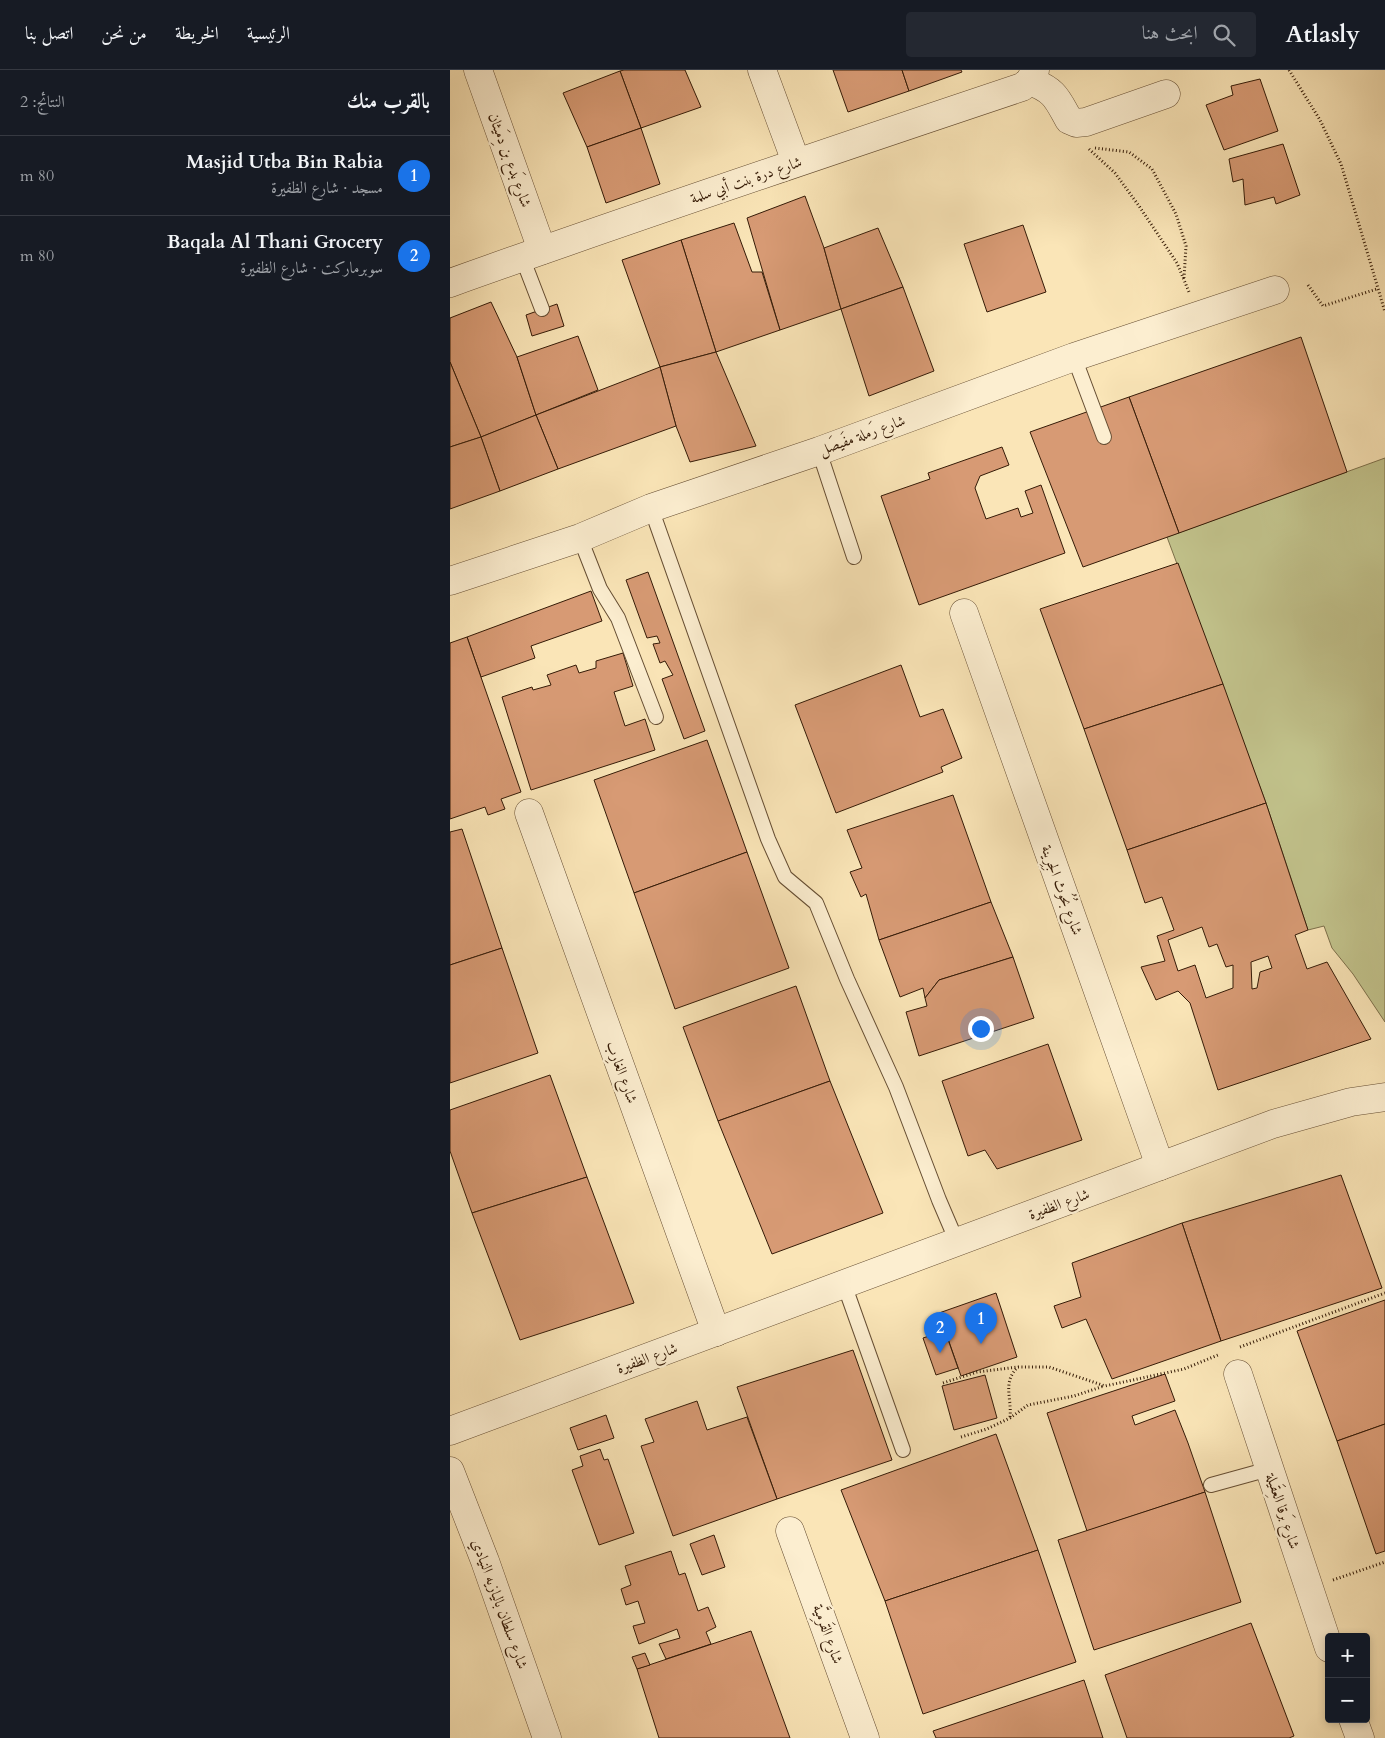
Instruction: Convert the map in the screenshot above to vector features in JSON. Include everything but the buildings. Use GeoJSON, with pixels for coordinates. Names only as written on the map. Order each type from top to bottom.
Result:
{"type":"FeatureCollection","features":[{"type":"Feature","properties":{"kind":"street","name":"شارع بَدع بن دِمَيثان"},"geometry":{"type":"LineString","coordinates":[[478,70],[532,254]]}},
{"type":"Feature","properties":{"kind":"street"},"geometry":{"type":"LineString","coordinates":[[762,70],[796,162]]}},
{"type":"Feature","properties":{"kind":"street","name":"شارع درة بنت أبي سلمة"},"geometry":{"type":"LineString","coordinates":[[450,283],[796,162],[1022,87],[1033,76]]}},
{"type":"Feature","properties":{"kind":"street"},"geometry":{"type":"LineString","coordinates":[[1033,76],[1060,102],[1069,120],[1076,123],[1086,122],[1166,94]]}},
{"type":"Feature","properties":{"kind":"street","name":"شارع رَملة مفَيصَل"},"geometry":{"type":"LineString","coordinates":[[450,582],[580,538],[651,508],[819,451],[1074,357],[1275,290]]}},
{"type":"Feature","properties":{"kind":"street","name":"شارع بُحُوث الجِرِينة"},"geometry":{"type":"LineString","coordinates":[[964,613],[1160,1166]]}},
{"type":"Feature","properties":{"kind":"street","name":"شارع الغارِب"},"geometry":{"type":"LineString","coordinates":[[529,813],[716,1332]]}},
{"type":"Feature","properties":{"kind":"street","name":"شارع الظفيرة"},"geometry":{"type":"LineString","coordinates":[[450,1431],[1273,1124],[1310,1112],[1351,1102],[1385,1097]]}},
{"type":"Feature","properties":{"kind":"street","name":"شارع بَرقا العِقَيلة"},"geometry":{"type":"LineString","coordinates":[[1231,1359],[1325,1637]]}},
{"type":"Feature","properties":{"kind":"street","name":"شارع سلطان باليازيه النيادي"},"geometry":{"type":"LineString","coordinates":[[450,1471],[488,1570],[547,1738]]}},
{"type":"Feature","properties":{"kind":"street","name":"شارع القَرمِيَّة"},"geometry":{"type":"LineString","coordinates":[[790,1530],[866,1738]]}},
{"type":"Feature","properties":{"kind":"street"},"geometry":{"type":"LineString","coordinates":[[1354,1723],[1360,1738]]}},
{"type":"Feature","properties":{"kind":"lane"},"geometry":{"type":"LineString","coordinates":[[532,254],[542,309]]}},
{"type":"Feature","properties":{"kind":"lane"},"geometry":{"type":"LineString","coordinates":[[1074,357],[1104,437]]}},
{"type":"Feature","properties":{"kind":"lane"},"geometry":{"type":"LineString","coordinates":[[819,451],[854,558]]}},
{"type":"Feature","properties":{"kind":"lane"},"geometry":{"type":"LineString","coordinates":[[651,508],[768,839],[785,878],[816,903],[847,979],[896,1087],[957,1242]]}},
{"type":"Feature","properties":{"kind":"lane"},"geometry":{"type":"LineString","coordinates":[[580,538],[600,589],[618,618],[656,717]]}},
{"type":"Feature","properties":{"kind":"lane"},"geometry":{"type":"LineString","coordinates":[[844,1284],[903,1450]]}},
{"type":"Feature","properties":{"kind":"lane"},"geometry":{"type":"LineString","coordinates":[[1211,1485],[1269,1469]]}},
{"type":"Feature","properties":{"kind":"path"},"geometry":{"type":"LineString","coordinates":[[1289,70],[1320,120],[1341,164],[1385,312]]}},
{"type":"Feature","properties":{"kind":"path"},"geometry":{"type":"LineString","coordinates":[[1184,278],[1186,246],[1176,214],[1152,169],[1129,152],[1087,147],[1115,173],[1177,263],[1199,315]]}},
{"type":"Feature","properties":{"kind":"path"},"geometry":{"type":"LineString","coordinates":[[1308,285],[1323,306],[1377,289]]}},
{"type":"Feature","properties":{"kind":"path"},"geometry":{"type":"LineString","coordinates":[[961,1437],[987,1429],[1010,1418],[1028,1405],[1074,1396],[1105,1386],[1231,1359],[1385,1293]]}},
{"type":"Feature","properties":{"kind":"path"},"geometry":{"type":"LineString","coordinates":[[943,1383],[977,1372],[1018,1367],[1049,1367],[1105,1386]]}},
{"type":"Feature","properties":{"kind":"path"},"geometry":{"type":"LineString","coordinates":[[1010,1418],[1010,1401],[1007,1387],[1010,1374],[1018,1367]]}},
{"type":"Feature","properties":{"kind":"path"},"geometry":{"type":"LineString","coordinates":[[1308,1588],[1385,1562]]}},
{"type":"Feature","properties":{"kind":"green space"},"geometry":{"type":"Polygon","coordinates":[[[1385,458],[1385,1022],[1353,974],[1332,948],[1324,926],[1308,930],[1266,803],[1167,537],[1385,458]]]}},
{"type":"Feature","properties":{"kind":"place","name":"Masjid Utba Bin Rabia"},"geometry":{"type":"Point","coordinates":[981,1344]}},
{"type":"Feature","properties":{"kind":"place","name":"Baqala Al Thani Grocery"},"geometry":{"type":"Point","coordinates":[940,1353]}}]}
